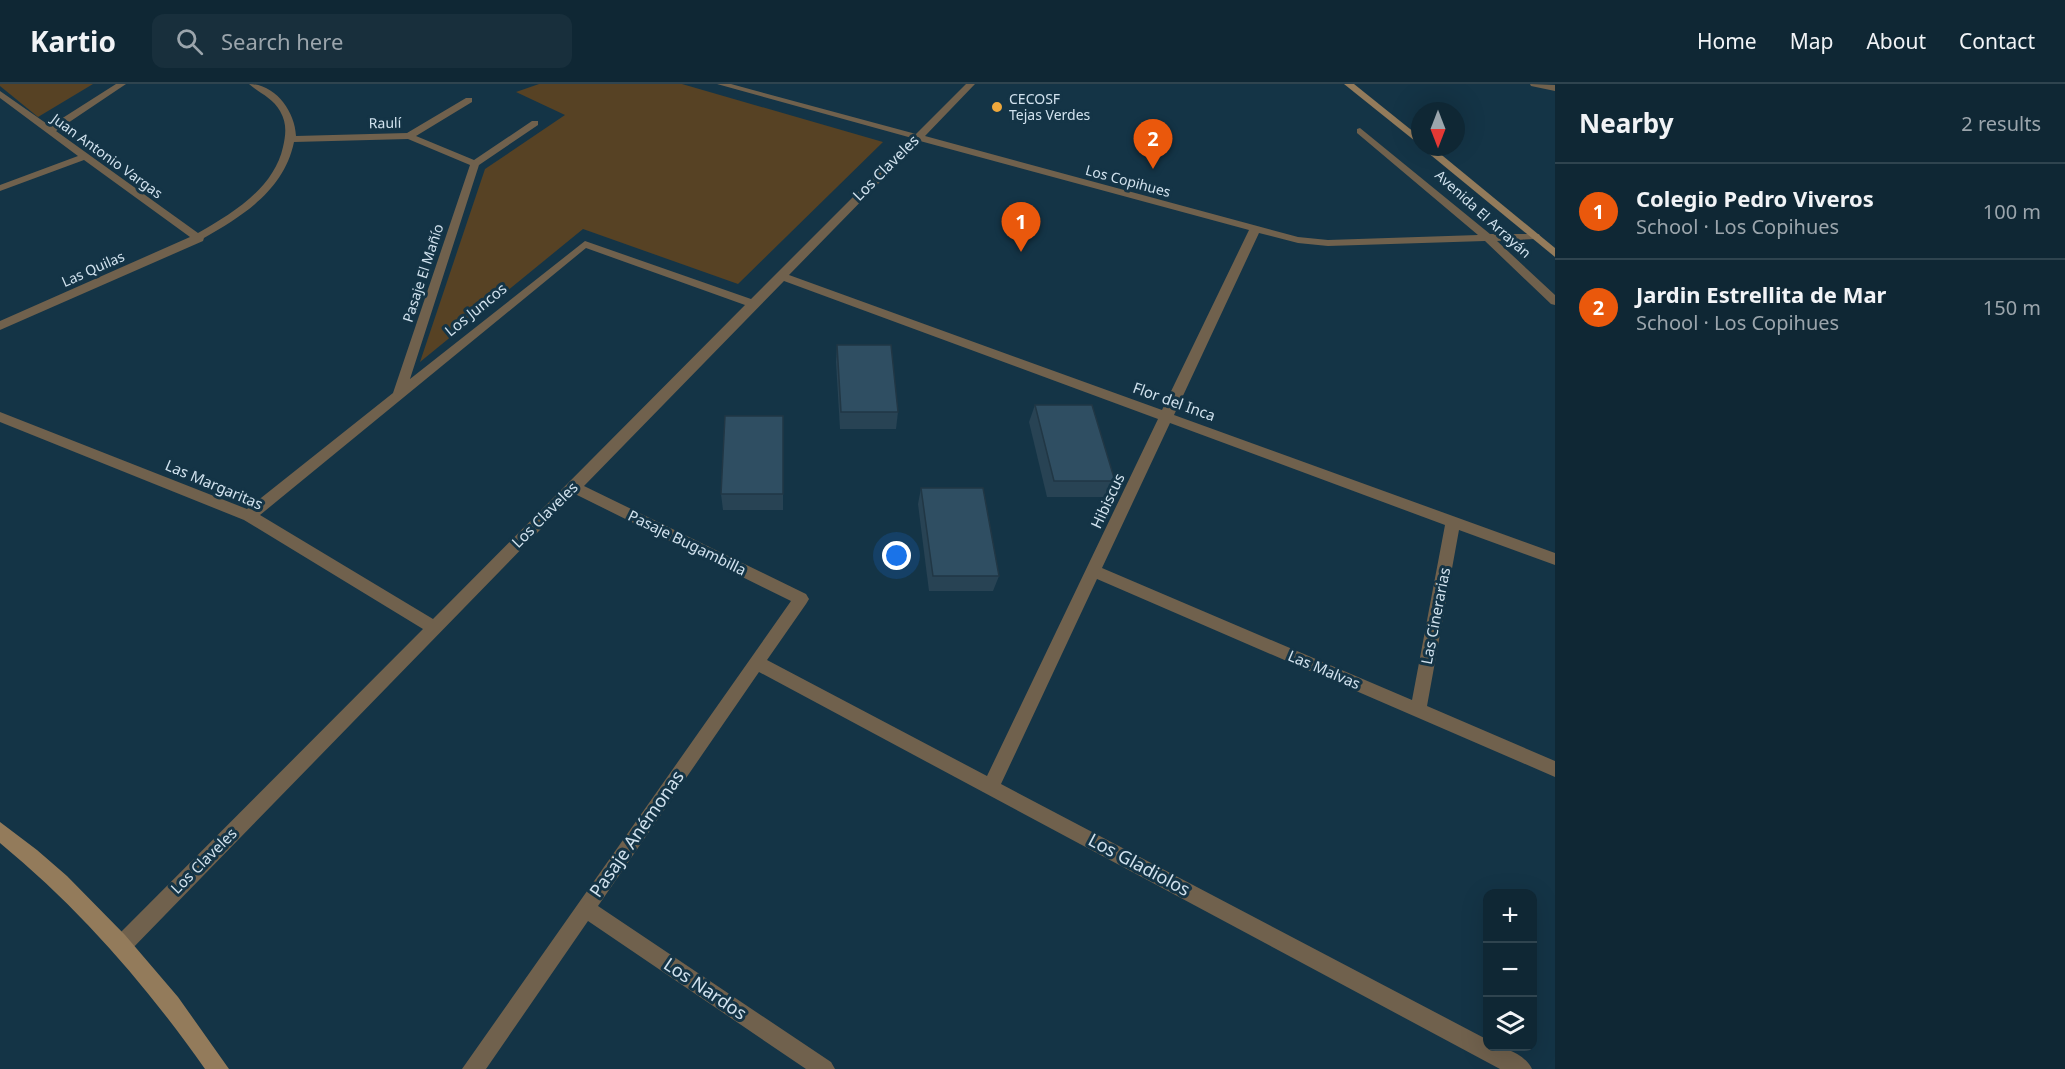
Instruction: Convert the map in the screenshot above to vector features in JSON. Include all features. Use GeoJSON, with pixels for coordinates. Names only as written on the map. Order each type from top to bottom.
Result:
{"type":"FeatureCollection","features":[{"type":"Feature","properties":{"kind":"street"},"geometry":{"type":"LineString","coordinates":[[49,131],[122,84]]}},
{"type":"Feature","properties":{"kind":"street"},"geometry":{"type":"LineString","coordinates":[[253,84],[271,94],[280,103],[289,120],[291,139]]}},
{"type":"Feature","properties":{"kind":"street","name":"Los Copihues"},"geometry":{"type":"LineString","coordinates":[[722,84],[1298,240],[1328,243],[1536,236]]}},
{"type":"Feature","properties":{"kind":"street","name":"Los Claveles"},"geometry":{"type":"LineString","coordinates":[[121,946],[971,84]]}},
{"type":"Feature","properties":{"kind":"street"},"geometry":{"type":"LineString","coordinates":[[1348,84],[1411,135]]}},
{"type":"Feature","properties":{"kind":"street"},"geometry":{"type":"LineString","coordinates":[[1534,84],[1555,88]]}},
{"type":"Feature","properties":{"kind":"street","name":"Juan Antonio Vargas"},"geometry":{"type":"LineString","coordinates":[[0,94],[199,239]]}},
{"type":"Feature","properties":{"kind":"street","name":"Raulí"},"geometry":{"type":"LineString","coordinates":[[291,139],[409,136],[469,100]]}},
{"type":"Feature","properties":{"kind":"street"},"geometry":{"type":"LineString","coordinates":[[409,136],[475,164],[535,123]]}},
{"type":"Feature","properties":{"kind":"street","name":"Avenida El Arrayán"},"geometry":{"type":"LineString","coordinates":[[1359,131],[1402,163],[1490,237],[1555,301]]}},
{"type":"Feature","properties":{"kind":"street","name":"Las Quilas"},"geometry":{"type":"LineString","coordinates":[[0,326],[199,239],[223,224],[261,192],[284,162],[291,139]]}},
{"type":"Feature","properties":{"kind":"street","name":"Avenida El Arrayán"},"geometry":{"type":"LineString","coordinates":[[1437,156],[1555,254]]}},
{"type":"Feature","properties":{"kind":"street"},"geometry":{"type":"LineString","coordinates":[[0,188],[84,157]]}},
{"type":"Feature","properties":{"kind":"street","name":"Pasaje El Mañío"},"geometry":{"type":"LineString","coordinates":[[399,392],[475,164]]}},
{"type":"Feature","properties":{"kind":"street","name":"Hibiscus"},"geometry":{"type":"LineString","coordinates":[[991,786],[1256,229]]}},
{"type":"Feature","properties":{"kind":"street","name":"Los Juncos"},"geometry":{"type":"LineString","coordinates":[[249,516],[399,392],[585,244],[753,304]]}},
{"type":"Feature","properties":{"kind":"street","name":"Flor del Inca"},"geometry":{"type":"LineString","coordinates":[[781,276],[1555,559]]}},
{"type":"Feature","properties":{"kind":"street","name":"Las Margaritas"},"geometry":{"type":"LineString","coordinates":[[0,417],[249,516],[434,627]]}},
{"type":"Feature","properties":{"kind":"street","name":"Pasaje Bugambilla"},"geometry":{"type":"LineString","coordinates":[[573,487],[801,599]]}},
{"type":"Feature","properties":{"kind":"street","name":"Las Cinerarias"},"geometry":{"type":"LineString","coordinates":[[1418,710],[1453,521]]}},
{"type":"Feature","properties":{"kind":"street","name":"Las Malvas"},"geometry":{"type":"LineString","coordinates":[[1093,571],[1555,769]]}},
{"type":"Feature","properties":{"kind":"street","name":"Pasaje Anémonas"},"geometry":{"type":"LineString","coordinates":[[472,1069],[801,599]]}},
{"type":"Feature","properties":{"kind":"street","name":"Los Gladiolos"},"geometry":{"type":"LineString","coordinates":[[757,663],[1521,1069]]}},
{"type":"Feature","properties":{"kind":"street"},"geometry":{"type":"LineString","coordinates":[[0,831],[63,886],[121,946],[191,1031],[218,1069]]}},
{"type":"Feature","properties":{"kind":"street","name":"Los Nardos"},"geometry":{"type":"LineString","coordinates":[[585,908],[824,1069]]}},
{"type":"Feature","properties":{"kind":"shaded area"},"geometry":{"type":"Polygon","coordinates":[[[0,84],[93,84],[38,117],[0,84]]]}},
{"type":"Feature","properties":{"kind":"shaded area"},"geometry":{"type":"Polygon","coordinates":[[[539,84],[682,84],[883,142],[738,284],[583,229],[420,362],[485,169],[565,115],[516,92],[539,84]]]}},
{"type":"Feature","properties":{"kind":"building"},"geometry":{"type":"Polygon","coordinates":[[[837,345],[891,345],[898,412],[841,412],[837,345]]]}},
{"type":"Feature","properties":{"kind":"building"},"geometry":{"type":"Polygon","coordinates":[[[1035,405],[1092,405],[1115,481],[1054,481],[1035,405]]]}},
{"type":"Feature","properties":{"kind":"building"},"geometry":{"type":"Polygon","coordinates":[[[725,416],[783,416],[783,494],[721,494],[725,416]]]}},
{"type":"Feature","properties":{"kind":"building"},"geometry":{"type":"Polygon","coordinates":[[[921,488],[983,488],[999,576],[933,576],[921,488]]]}},
{"type":"Feature","properties":{"kind":"place","name":"CECOSF Tejas Verdes"},"geometry":{"type":"Point","coordinates":[997,107]}},
{"type":"Feature","properties":{"kind":"place","name":"Jardin Estrellita de Mar"},"geometry":{"type":"Point","coordinates":[1153,169]}},
{"type":"Feature","properties":{"kind":"place","name":"Colegio Pedro Viveros"},"geometry":{"type":"Point","coordinates":[1021,252]}}]}
